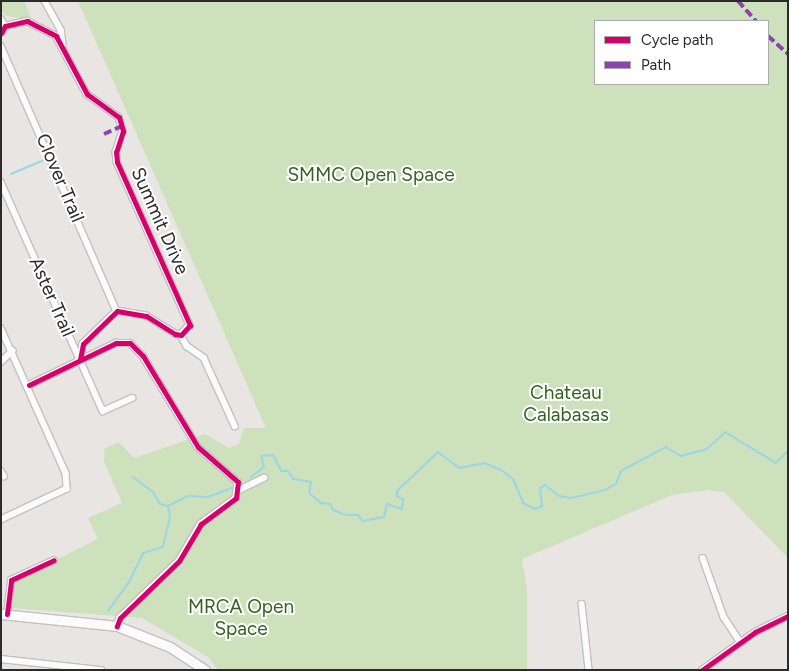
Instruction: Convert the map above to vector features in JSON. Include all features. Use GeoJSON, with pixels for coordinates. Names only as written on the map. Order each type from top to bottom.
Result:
{"type":"FeatureCollection","features":[{"type":"Feature","properties":{"kind":"main road"},"geometry":{"type":"LineString","coordinates":[[4,614],[117,626],[170,647],[205,670]]}},
{"type":"Feature","properties":{"kind":"street"},"geometry":{"type":"LineString","coordinates":[[46,1],[61,30],[63,46]]}},
{"type":"Feature","properties":{"kind":"street"},"geometry":{"type":"LineString","coordinates":[[1,19],[6,26],[1,33]]}},
{"type":"Feature","properties":{"kind":"street","name":"Summit Drive"},"geometry":{"type":"LineString","coordinates":[[6,26],[27,21],[56,36],[87,94],[122,123],[117,162],[190,324],[181,335]]}},
{"type":"Feature","properties":{"kind":"street","name":"Clover Trail"},"geometry":{"type":"LineString","coordinates":[[1,46],[117,311]]}},
{"type":"Feature","properties":{"kind":"street","name":"Aster Trail"},"geometry":{"type":"LineString","coordinates":[[1,182],[103,412],[132,398]]}},
{"type":"Feature","properties":{"kind":"street"},"geometry":{"type":"LineString","coordinates":[[80,360],[83,344],[117,311],[146,316],[181,335],[187,346],[204,358],[235,426]]}},
{"type":"Feature","properties":{"kind":"street"},"geometry":{"type":"LineString","coordinates":[[1,328],[66,473],[66,489],[1,520]]}},
{"type":"Feature","properties":{"kind":"street"},"geometry":{"type":"LineString","coordinates":[[28,385],[116,343],[136,347],[198,447],[214,464],[233,475],[239,490]]}},
{"type":"Feature","properties":{"kind":"street"},"geometry":{"type":"LineString","coordinates":[[1,362],[12,351]]}},
{"type":"Feature","properties":{"kind":"street"},"geometry":{"type":"LineString","coordinates":[[117,626],[120,618],[179,561],[201,524],[233,501],[239,490],[264,478]]}},
{"type":"Feature","properties":{"kind":"street"},"geometry":{"type":"LineString","coordinates":[[703,558],[724,617],[740,642]]}},
{"type":"Feature","properties":{"kind":"street"},"geometry":{"type":"LineString","coordinates":[[4,614],[10,580],[54,560]]}},
{"type":"Feature","properties":{"kind":"street"},"geometry":{"type":"LineString","coordinates":[[582,604],[589,670]]}},
{"type":"Feature","properties":{"kind":"street"},"geometry":{"type":"LineString","coordinates":[[702,670],[740,642],[788,616]]}},
{"type":"Feature","properties":{"kind":"street"},"geometry":{"type":"LineString","coordinates":[[1,660],[101,670]]}},
{"type":"Feature","properties":{"kind":"green space"},"geometry":{"type":"Polygon","coordinates":[[[1,1],[24,1],[30,15],[27,19],[7,16],[1,12],[1,1]]]}},
{"type":"Feature","properties":{"kind":"green space"},"geometry":{"type":"Polygon","coordinates":[[[78,1],[788,1],[788,558],[724,492],[708,490],[672,495],[522,559],[527,589],[527,670],[218,670],[208,657],[142,618],[12,608],[14,581],[98,539],[88,518],[122,503],[104,462],[104,449],[119,442],[134,458],[205,434],[229,448],[239,444],[244,428],[266,428],[78,1]]]}},
{"type":"Feature","properties":{"kind":"waterway"},"geometry":{"type":"LineString","coordinates":[[11,174],[47,159]]}},
{"type":"Feature","properties":{"kind":"waterway"},"geometry":{"type":"LineString","coordinates":[[251,477],[264,467],[261,456],[273,455],[281,471],[288,471],[293,479],[311,482],[309,493],[321,503],[330,504],[333,510],[346,515],[358,515],[363,521],[384,517],[387,504],[402,509],[403,499],[397,496],[397,491],[438,452],[459,468],[484,463],[501,470],[513,479],[523,503],[535,509],[542,506],[540,488],[545,485],[559,496],[571,498],[605,490],[616,484],[621,471],[666,447],[681,456],[707,449],[725,432],[776,463],[788,451]]}},
{"type":"Feature","properties":{"kind":"waterway"},"geometry":{"type":"LineString","coordinates":[[133,477],[153,492],[160,504],[168,506]]}},
{"type":"Feature","properties":{"kind":"waterway"},"geometry":{"type":"LineString","coordinates":[[108,611],[129,582],[143,553],[163,547],[170,517],[168,506],[188,496],[208,497],[231,488]]}},
{"type":"Feature","properties":{"kind":"marked path"},"geometry":{"type":"LineString","coordinates":[[738,1],[755,20]]}},
{"type":"Feature","properties":{"kind":"marked path"},"geometry":{"type":"LineString","coordinates":[[769,37],[788,54]]}},
{"type":"Feature","properties":{"kind":"marked path"},"geometry":{"type":"LineString","coordinates":[[104,134],[122,126]]}},
{"type":"Feature","properties":{"kind":"cycle path"},"geometry":{"type":"LineString","coordinates":[[1,33],[5,26],[27,21],[56,36],[87,94],[119,117],[123,131],[116,152],[117,162],[190,325],[181,335],[175,334],[146,316],[117,311],[83,344],[80,360]]}},
{"type":"Feature","properties":{"kind":"cycle path"},"geometry":{"type":"LineString","coordinates":[[29,385],[116,343],[130,343],[143,356],[198,447],[238,482],[236,498],[201,524],[179,561],[120,618],[117,626]]}},
{"type":"Feature","properties":{"kind":"cycle path"},"geometry":{"type":"LineString","coordinates":[[7,614],[11,580],[54,560]]}},
{"type":"Feature","properties":{"kind":"cycle path"},"geometry":{"type":"LineString","coordinates":[[702,670],[755,632],[788,616]]}},
{"type":"Feature","properties":{"kind":"park label","name":"SMMC Open Space"},"geometry":{"type":"Point","coordinates":[371,175]}},
{"type":"Feature","properties":{"kind":"park label","name":"Chateau Calabasas"},"geometry":{"type":"Point","coordinates":[566,404]}},
{"type":"Feature","properties":{"kind":"park label","name":"MRCA Open Space"},"geometry":{"type":"Point","coordinates":[241,618]}}]}
